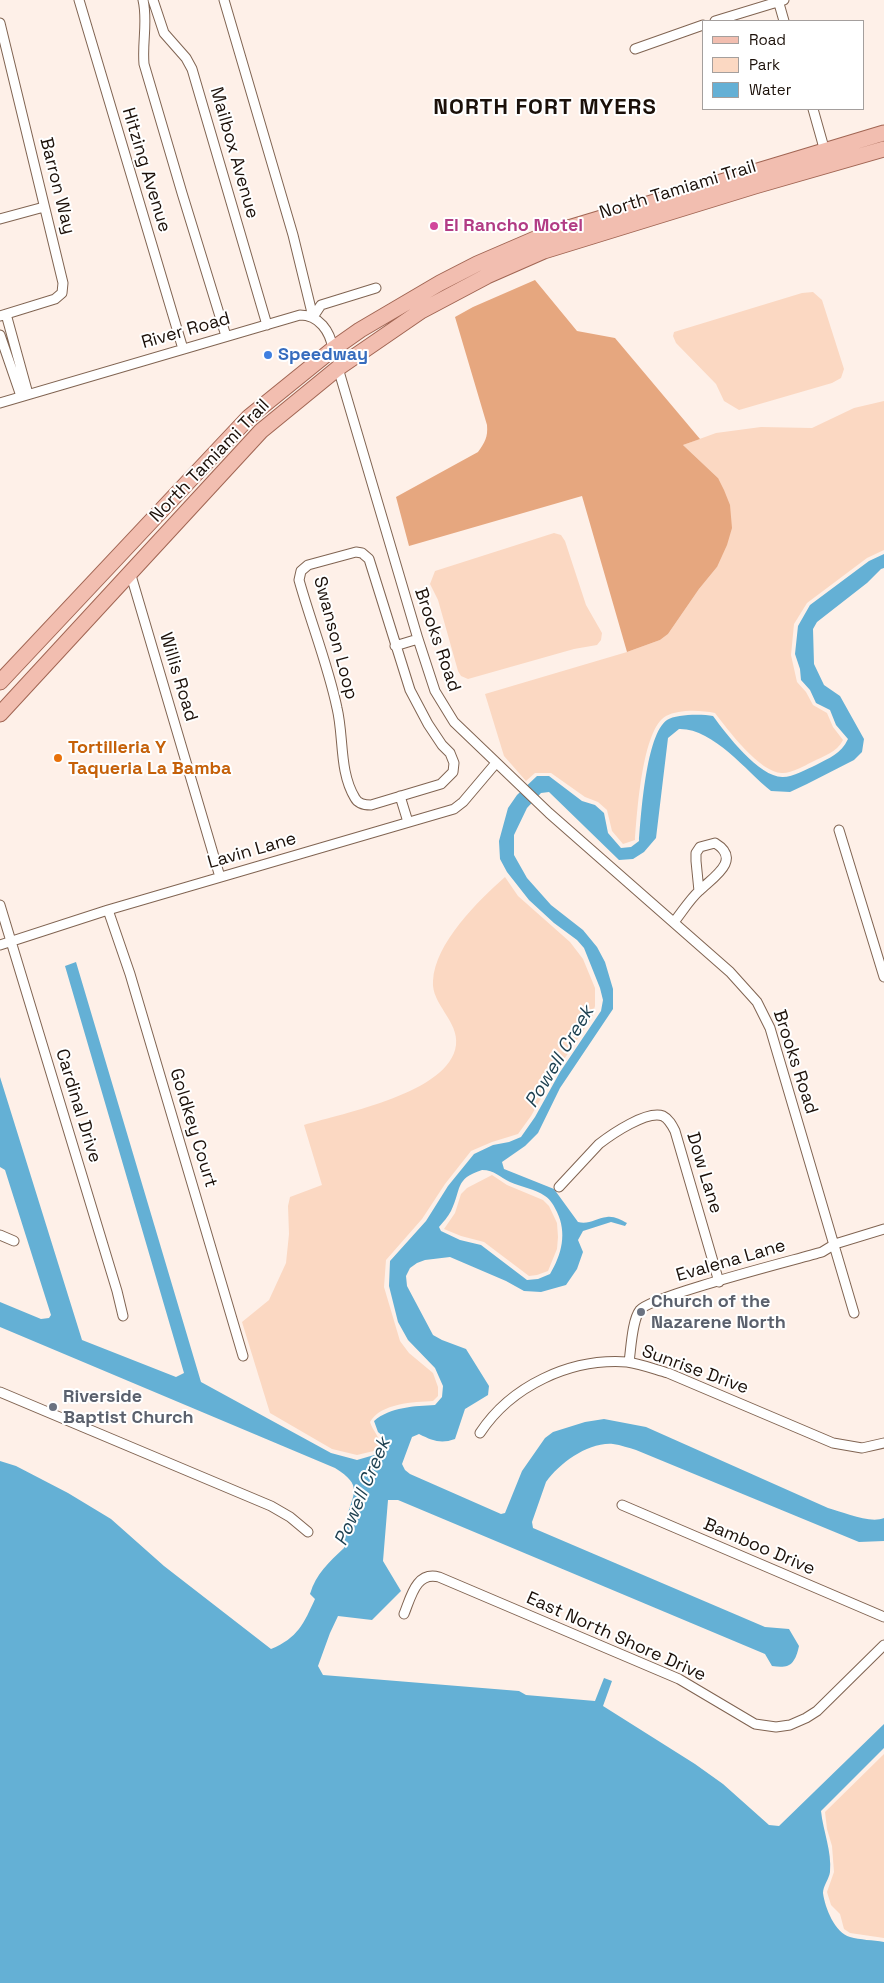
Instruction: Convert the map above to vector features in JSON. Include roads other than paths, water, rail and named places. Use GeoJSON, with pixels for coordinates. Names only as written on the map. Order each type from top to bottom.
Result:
{"type":"FeatureCollection","features":[{"type":"Feature","properties":{"kind":"main road","name":"North Tamiami Trail"},"geometry":{"type":"LineString","coordinates":[[0,714],[261,432],[338,368],[421,311],[487,276],[544,251],[827,158],[884,133]]}},
{"type":"Feature","properties":{"kind":"main road","name":"North Tamiami Trail"},"geometry":{"type":"LineString","coordinates":[[0,682],[249,417],[332,349],[360,330],[477,264],[542,236],[619,213],[827,158],[884,149]]}},
{"type":"Feature","properties":{"kind":"main road"},"geometry":{"type":"LineString","coordinates":[[588,237],[596,224],[619,213]]}},
{"type":"Feature","properties":{"kind":"main road"},"geometry":{"type":"LineString","coordinates":[[544,251],[556,242],[572,236],[577,226]]}},
{"type":"Feature","properties":{"kind":"main road"},"geometry":{"type":"LineString","coordinates":[[338,368],[343,353],[360,330]]}},
{"type":"Feature","properties":{"kind":"main road"},"geometry":{"type":"LineString","coordinates":[[310,390],[328,365],[332,349]]}},
{"type":"Feature","properties":{"kind":"main road"},"geometry":{"type":"LineString","coordinates":[[130,572],[129,555],[136,536]]}},
{"type":"Feature","properties":{"kind":"street","name":"Hitzing Avenue"},"geometry":{"type":"LineString","coordinates":[[79,0],[183,349]]}},
{"type":"Feature","properties":{"kind":"street","name":"Hitzing Avenue"},"geometry":{"type":"LineString","coordinates":[[143,0],[146,22],[143,42],[144,64],[226,336]]}},
{"type":"Feature","properties":{"kind":"street","name":"Mailbox Avenue"},"geometry":{"type":"LineString","coordinates":[[153,0],[164,34],[186,58],[192,69],[266,324]]}},
{"type":"Feature","properties":{"kind":"street","name":"Mailbox Avenue"},"geometry":{"type":"LineString","coordinates":[[224,0],[291,226],[308,289],[313,317]]}},
{"type":"Feature","properties":{"kind":"street"},"geometry":{"type":"LineString","coordinates":[[718,20],[780,1],[784,20]]}},
{"type":"Feature","properties":{"kind":"street","name":"Barron Way"},"geometry":{"type":"LineString","coordinates":[[0,23],[63,283],[62,293],[55,299],[3,315]]}},
{"type":"Feature","properties":{"kind":"street"},"geometry":{"type":"LineString","coordinates":[[634,49],[702,26]]}},
{"type":"Feature","properties":{"kind":"street"},"geometry":{"type":"LineString","coordinates":[[813,110],[827,158]]}},
{"type":"Feature","properties":{"kind":"street"},"geometry":{"type":"LineString","coordinates":[[0,219],[44,207]]}},
{"type":"Feature","properties":{"kind":"street"},"geometry":{"type":"LineString","coordinates":[[332,349],[330,336],[313,317],[321,305],[376,288]]}},
{"type":"Feature","properties":{"kind":"street"},"geometry":{"type":"LineString","coordinates":[[3,315],[17,352],[25,395]]}},
{"type":"Feature","properties":{"kind":"street","name":"River Road"},"geometry":{"type":"LineString","coordinates":[[0,402],[266,324],[300,315],[313,317]]}},
{"type":"Feature","properties":{"kind":"street"},"geometry":{"type":"LineString","coordinates":[[0,336],[25,395]]}},
{"type":"Feature","properties":{"kind":"street"},"geometry":{"type":"LineString","coordinates":[[7,355],[17,352]]}},
{"type":"Feature","properties":{"kind":"street","name":"Brooks Road"},"geometry":{"type":"LineString","coordinates":[[338,368],[430,679],[440,702],[454,722],[516,783],[730,972],[751,994],[762,1010],[770,1028],[854,1313]]}},
{"type":"Feature","properties":{"kind":"street","name":"Swanson Loop"},"geometry":{"type":"LineString","coordinates":[[350,552],[366,556],[372,569],[395,646],[410,690],[419,709],[442,745],[450,753],[454,763],[453,772],[441,784],[364,805],[354,797],[345,770],[337,707],[299,580],[304,567],[350,552]]}},
{"type":"Feature","properties":{"kind":"street","name":"Willis Road"},"geometry":{"type":"LineString","coordinates":[[130,572],[220,877]]}},
{"type":"Feature","properties":{"kind":"street"},"geometry":{"type":"LineString","coordinates":[[395,646],[418,639]]}},
{"type":"Feature","properties":{"kind":"street","name":"Lavin Lane"},"geometry":{"type":"LineString","coordinates":[[0,945],[108,910],[454,808],[463,802],[496,763]]}},
{"type":"Feature","properties":{"kind":"street"},"geometry":{"type":"LineString","coordinates":[[400,796],[408,822]]}},
{"type":"Feature","properties":{"kind":"street"},"geometry":{"type":"LineString","coordinates":[[840,830],[884,977]]}},
{"type":"Feature","properties":{"kind":"street"},"geometry":{"type":"LineString","coordinates":[[674,922],[699,891],[721,872],[726,863],[726,855],[721,847],[715,843],[700,847],[696,853],[699,891]]}},
{"type":"Feature","properties":{"kind":"street","name":"Cardinal Drive"},"geometry":{"type":"LineString","coordinates":[[0,905],[123,1316]]}},
{"type":"Feature","properties":{"kind":"street","name":"Goldkey Court"},"geometry":{"type":"LineString","coordinates":[[108,910],[133,983],[243,1356]]}},
{"type":"Feature","properties":{"kind":"street","name":"Dow Lane"},"geometry":{"type":"LineString","coordinates":[[559,1187],[606,1138],[643,1118],[652,1115],[663,1116],[670,1122],[680,1146],[719,1282]]}},
{"type":"Feature","properties":{"kind":"street","name":"Evalena Lane"},"geometry":{"type":"LineString","coordinates":[[629,1362],[635,1321],[638,1312],[645,1305],[822,1252],[835,1244],[884,1229]]}},
{"type":"Feature","properties":{"kind":"street"},"geometry":{"type":"LineString","coordinates":[[0,1235],[14,1241]]}},
{"type":"Feature","properties":{"kind":"street","name":"Sunrise Drive"},"geometry":{"type":"LineString","coordinates":[[480,1432],[491,1418],[516,1395],[543,1378],[584,1365],[629,1362],[668,1373],[834,1443],[862,1448],[884,1443]]}},
{"type":"Feature","properties":{"kind":"street"},"geometry":{"type":"LineString","coordinates":[[0,1392],[271,1506],[285,1513],[308,1532]]}},
{"type":"Feature","properties":{"kind":"street","name":"Bamboo Drive"},"geometry":{"type":"LineString","coordinates":[[622,1505],[884,1617]]}},
{"type":"Feature","properties":{"kind":"street","name":"East North Shore Drive"},"geometry":{"type":"LineString","coordinates":[[404,1614],[418,1582],[426,1576],[439,1576],[679,1679],[755,1724],[776,1727],[790,1725],[817,1711],[884,1645]]}},
{"type":"Feature","properties":{"kind":"water","name":"Powell Creek"},"geometry":{"type":"Polygon","coordinates":[[[884,554],[884,568],[817,622],[813,629],[814,664],[824,685],[840,696],[864,739],[862,752],[854,760],[790,792],[771,791],[716,743],[704,735],[679,729],[668,738],[656,838],[644,852],[633,859],[619,860],[549,792],[541,793],[527,808],[514,835],[514,855],[527,878],[551,905],[583,930],[597,947],[605,962],[613,989],[613,1009],[560,1088],[538,1133],[525,1146],[502,1162],[504,1169],[554,1189],[578,1222],[586,1223],[610,1217],[627,1223],[625,1226],[611,1222],[583,1231],[578,1240],[583,1252],[577,1269],[566,1285],[541,1292],[524,1291],[506,1281],[450,1257],[425,1260],[410,1268],[406,1276],[407,1286],[433,1335],[466,1349],[489,1386],[488,1395],[465,1409],[455,1439],[437,1441],[419,1434],[412,1437],[402,1464],[410,1474],[501,1514],[505,1513],[522,1471],[545,1438],[553,1432],[585,1422],[604,1419],[646,1427],[828,1508],[864,1519],[884,1518],[884,1541],[859,1542],[636,1450],[616,1444],[594,1446],[567,1461],[546,1482],[532,1522],[533,1528],[765,1627],[789,1629],[799,1646],[796,1657],[791,1664],[783,1667],[772,1666],[765,1654],[398,1500],[388,1500],[383,1561],[401,1591],[372,1620],[338,1616],[318,1666],[323,1675],[519,1691],[526,1695],[595,1701],[604,1678],[612,1681],[603,1706],[695,1764],[723,1784],[769,1825],[779,1826],[884,1724],[884,1748],[821,1811],[829,1849],[830,1864],[829,1875],[823,1890],[826,1906],[835,1925],[845,1935],[884,1942],[884,1983],[0,1983],[0,1461],[16,1466],[68,1493],[111,1519],[164,1566],[271,1649],[288,1640],[299,1629],[315,1599],[310,1594],[319,1574],[344,1548],[345,1523],[354,1491],[350,1480],[335,1468],[0,1327],[0,1302],[41,1319],[49,1318],[51,1315],[5,1170],[0,1167],[0,1077],[82,1340],[176,1377],[184,1373],[65,966],[76,962],[201,1382],[331,1453],[357,1460],[381,1453],[386,1445],[384,1437],[378,1432],[374,1421],[380,1416],[395,1410],[435,1405],[442,1397],[443,1386],[435,1368],[408,1340],[398,1322],[389,1286],[390,1261],[426,1221],[448,1186],[474,1154],[493,1145],[509,1142],[521,1137],[535,1117],[560,1072],[601,1011],[603,1000],[600,988],[584,948],[529,900],[507,872],[500,859],[499,841],[508,808],[517,795],[537,776],[549,776],[582,801],[595,805],[604,813],[608,833],[621,848],[631,847],[639,841],[646,776],[654,741],[660,728],[667,720],[676,717],[713,716],[744,754],[764,770],[774,775],[787,777],[834,755],[848,739],[836,725],[830,710],[816,703],[810,690],[801,680],[795,654],[798,626],[810,605],[869,561],[884,554]],[[486,1170],[473,1173],[463,1181],[451,1211],[439,1227],[441,1231],[460,1240],[481,1245],[527,1280],[538,1279],[550,1274],[558,1259],[562,1243],[562,1228],[553,1205],[549,1199],[541,1194],[486,1170]]]}},
{"type":"Feature","properties":{"kind":"place","name":"El Rancho Motel"},"geometry":{"type":"Point","coordinates":[434,226]}},
{"type":"Feature","properties":{"kind":"place","name":"Speedway"},"geometry":{"type":"Point","coordinates":[268,355]}},
{"type":"Feature","properties":{"kind":"place","name":"Tortilleria Y Taqueria La Bamba"},"geometry":{"type":"Point","coordinates":[58,758]}},
{"type":"Feature","properties":{"kind":"place","name":"Church of the Nazarene North"},"geometry":{"type":"Point","coordinates":[641,1312]}},
{"type":"Feature","properties":{"kind":"place","name":"Riverside Baptist Church"},"geometry":{"type":"Point","coordinates":[53,1407]}},
{"type":"Feature","properties":{"kind":"district","name":"NORTH FORT MYERS"},"geometry":{"type":"Point","coordinates":[545,108]}}]}
